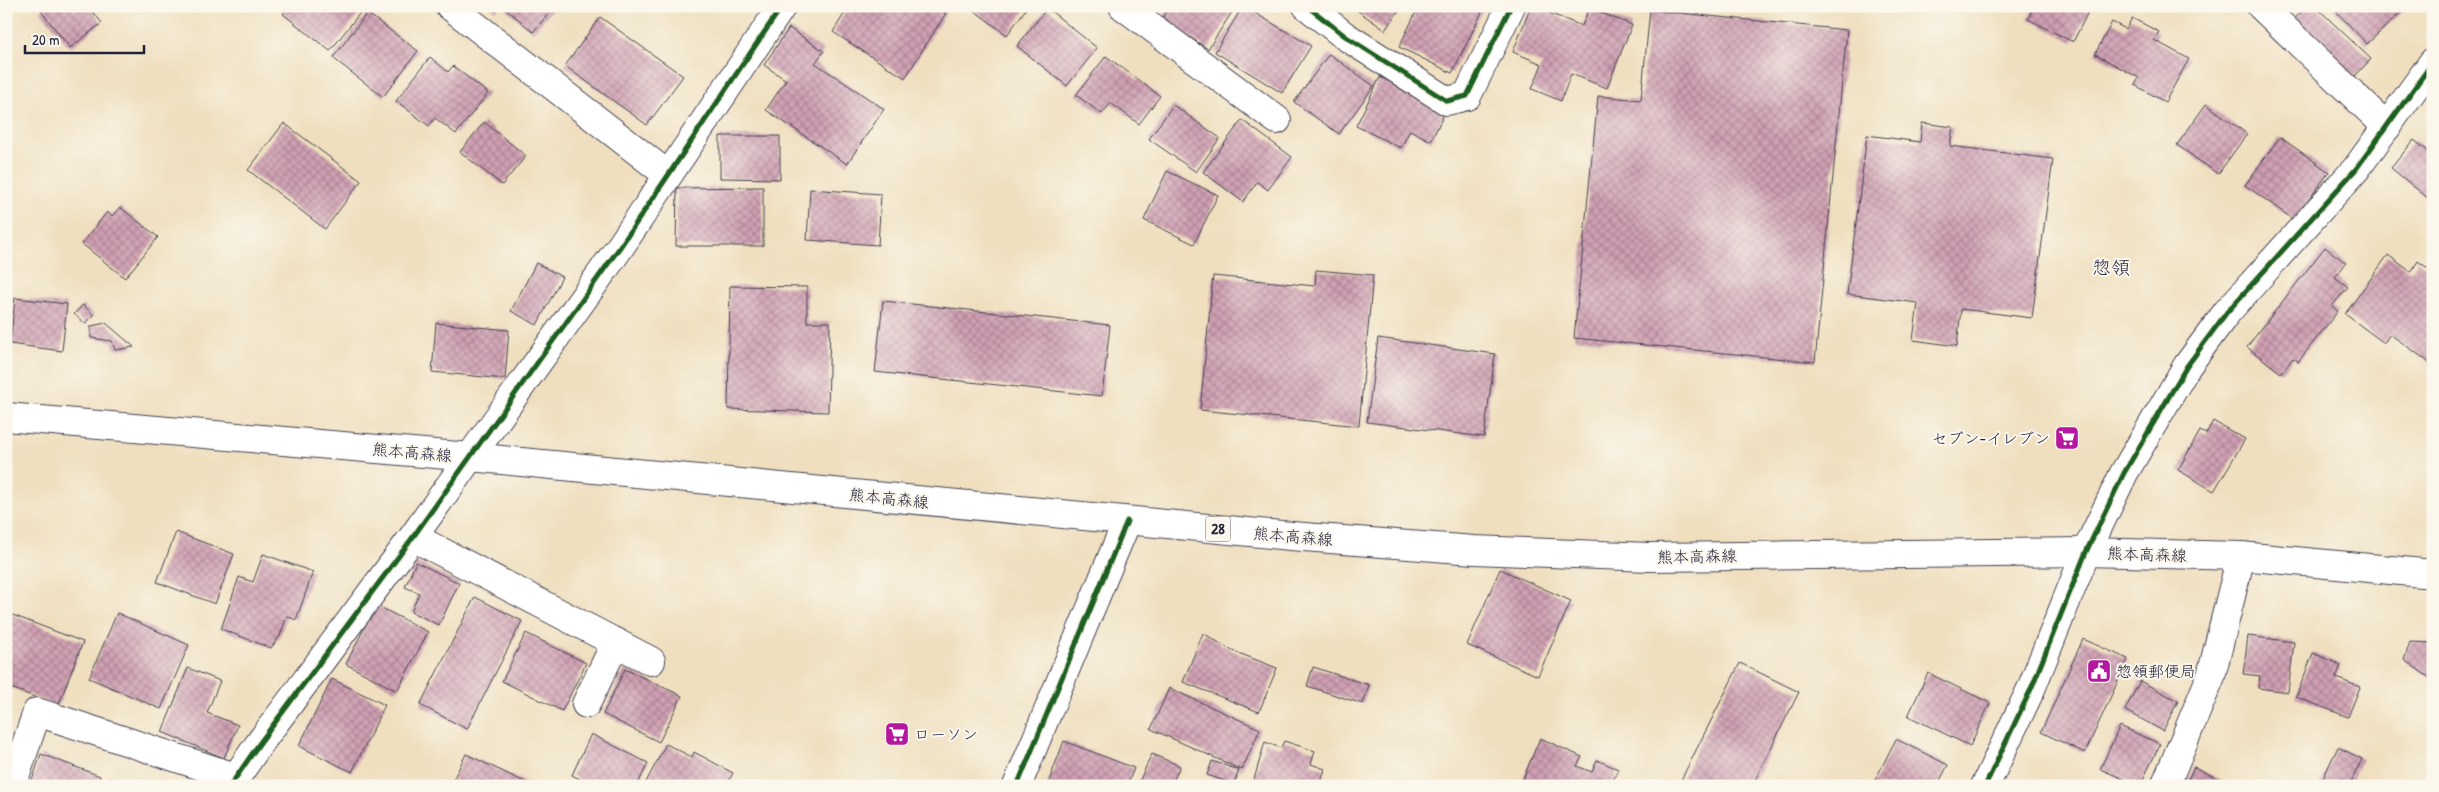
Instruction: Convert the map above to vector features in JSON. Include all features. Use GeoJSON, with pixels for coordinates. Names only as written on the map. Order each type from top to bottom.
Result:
{"type":"FeatureCollection","features":[{"type":"Feature","properties":{"kind":"street"},"geometry":{"type":"LineString","coordinates":[[450,6],[668,175]]}},
{"type":"Feature","properties":{"kind":"street"},"geometry":{"type":"LineString","coordinates":[[12,786],[37,712],[233,781],[413,537],[620,246],[782,6]]}},
{"type":"Feature","properties":{"kind":"street"},"geometry":{"type":"LineString","coordinates":[[1123,6],[1277,120]]}},
{"type":"Feature","properties":{"kind":"street"},"geometry":{"type":"LineString","coordinates":[[1307,6],[1345,36],[1447,101],[1467,96],[1511,6]]}},
{"type":"Feature","properties":{"kind":"street"},"geometry":{"type":"LineString","coordinates":[[2261,6],[2387,127]]}},
{"type":"Feature","properties":{"kind":"street"},"geometry":{"type":"LineString","coordinates":[[1985,786],[2031,689],[2086,552],[2124,473],[2187,366],[2227,312],[2356,169],[2433,62]]}},
{"type":"Feature","properties":{"kind":"street","name":"熊本高森線"},"geometry":{"type":"LineString","coordinates":[[6,417],[470,457],[1127,521],[1474,550],[1650,557],[2086,552],[2241,556],[2433,574]]}},
{"type":"Feature","properties":{"kind":"street"},"geometry":{"type":"LineString","coordinates":[[1017,786],[1127,521]]}},
{"type":"Feature","properties":{"kind":"street"},"geometry":{"type":"LineString","coordinates":[[413,537],[651,660]]}},
{"type":"Feature","properties":{"kind":"street"},"geometry":{"type":"LineString","coordinates":[[2165,786],[2211,676],[2241,556]]}},
{"type":"Feature","properties":{"kind":"street"},"geometry":{"type":"LineString","coordinates":[[586,704],[616,642]]}},
{"type":"Feature","properties":{"kind":"building"},"geometry":{"type":"Polygon","coordinates":[[[47,6],[88,6],[102,23],[70,48],[41,11],[47,6]]]}},
{"type":"Feature","properties":{"kind":"building"},"geometry":{"type":"Polygon","coordinates":[[[289,6],[360,6],[363,9],[330,51],[283,14],[289,6]]]}},
{"type":"Feature","properties":{"kind":"building"},"geometry":{"type":"Polygon","coordinates":[[[490,6],[500,6],[496,11],[490,6]]]}},
{"type":"Feature","properties":{"kind":"building"},"geometry":{"type":"Polygon","coordinates":[[[503,6],[555,6],[533,32],[503,6]]]}},
{"type":"Feature","properties":{"kind":"building"},"geometry":{"type":"Polygon","coordinates":[[[849,6],[936,6],[946,13],[905,78],[833,32],[849,6]]]}},
{"type":"Feature","properties":{"kind":"building"},"geometry":{"type":"Polygon","coordinates":[[[968,6],[1028,6],[1007,35],[968,6]]]}},
{"type":"Feature","properties":{"kind":"building"},"geometry":{"type":"Polygon","coordinates":[[[1170,6],[1236,6],[1208,49],[1162,19],[1170,6]]]}},
{"type":"Feature","properties":{"kind":"building"},"geometry":{"type":"Polygon","coordinates":[[[1243,6],[1311,46],[1282,93],[1215,52],[1243,6]]]}},
{"type":"Feature","properties":{"kind":"building"},"geometry":{"type":"Polygon","coordinates":[[[1351,6],[1402,6],[1385,30],[1351,6]]]}},
{"type":"Feature","properties":{"kind":"building"},"geometry":{"type":"Polygon","coordinates":[[[1419,6],[1485,6],[1452,73],[1399,47],[1419,6]]]}},
{"type":"Feature","properties":{"kind":"building"},"geometry":{"type":"Polygon","coordinates":[[[1531,6],[1582,26],[1589,8],[1632,25],[1607,88],[1571,74],[1561,101],[1532,89],[1542,64],[1513,52],[1531,6]]]}},
{"type":"Feature","properties":{"kind":"building"},"geometry":{"type":"Polygon","coordinates":[[[2034,6],[2091,6],[2073,42],[2028,19],[2034,6]]]}},
{"type":"Feature","properties":{"kind":"building"},"geometry":{"type":"Polygon","coordinates":[[[2306,6],[2315,6],[2371,59],[2355,76],[2294,20],[2306,6]]]}},
{"type":"Feature","properties":{"kind":"building"},"geometry":{"type":"Polygon","coordinates":[[[2331,6],[2408,6],[2367,44],[2331,6]]]}},
{"type":"Feature","properties":{"kind":"building"},"geometry":{"type":"Polygon","coordinates":[[[1047,8],[1097,48],[1067,86],[1017,46],[1047,8]]]}},
{"type":"Feature","properties":{"kind":"building"},"geometry":{"type":"Polygon","coordinates":[[[1650,10],[1847,30],[1815,362],[1574,338],[1598,96],[1641,100],[1650,10]]]}},
{"type":"Feature","properties":{"kind":"building"},"geometry":{"type":"Polygon","coordinates":[[[367,13],[418,51],[383,97],[333,58],[367,13]]]}},
{"type":"Feature","properties":{"kind":"building"},"geometry":{"type":"Polygon","coordinates":[[[600,17],[683,76],[647,125],[565,66],[600,17]]]}},
{"type":"Feature","properties":{"kind":"building"},"geometry":{"type":"Polygon","coordinates":[[[2132,18],[2159,32],[2154,40],[2189,59],[2165,102],[2135,85],[2139,78],[2095,54],[2112,22],[2126,29],[2132,18]]]}},
{"type":"Feature","properties":{"kind":"building"},"geometry":{"type":"Polygon","coordinates":[[[789,28],[824,51],[815,63],[884,109],[847,164],[766,110],[786,80],[764,65],[789,28]]]}},
{"type":"Feature","properties":{"kind":"building"},"geometry":{"type":"Polygon","coordinates":[[[1329,54],[1374,86],[1339,134],[1294,102],[1329,54]]]}},
{"type":"Feature","properties":{"kind":"building"},"geometry":{"type":"Polygon","coordinates":[[[1106,56],[1160,96],[1139,124],[1111,103],[1102,114],[1076,95],[1106,56]]]}},
{"type":"Feature","properties":{"kind":"building"},"geometry":{"type":"Polygon","coordinates":[[[430,57],[448,72],[453,66],[488,93],[456,134],[435,118],[429,126],[396,101],[430,57]]]}},
{"type":"Feature","properties":{"kind":"building"},"geometry":{"type":"Polygon","coordinates":[[[1380,77],[1446,110],[1431,141],[1410,130],[1401,148],[1356,126],[1380,77]]]}},
{"type":"Feature","properties":{"kind":"building"},"geometry":{"type":"Polygon","coordinates":[[[2206,104],[2247,134],[2218,174],[2177,145],[2206,104]]]}},
{"type":"Feature","properties":{"kind":"building"},"geometry":{"type":"Polygon","coordinates":[[[1173,105],[1220,138],[1196,172],[1149,139],[1173,105]]]}},
{"type":"Feature","properties":{"kind":"building"},"geometry":{"type":"Polygon","coordinates":[[[1242,120],[1292,157],[1268,190],[1257,182],[1243,202],[1203,172],[1242,120]]]}},
{"type":"Feature","properties":{"kind":"building"},"geometry":{"type":"Polygon","coordinates":[[[484,122],[526,156],[502,185],[460,152],[484,122]]]}},
{"type":"Feature","properties":{"kind":"building"},"geometry":{"type":"Polygon","coordinates":[[[284,123],[361,181],[325,229],[248,170],[284,123]]]}},
{"type":"Feature","properties":{"kind":"building"},"geometry":{"type":"Polygon","coordinates":[[[1922,123],[1953,127],[1950,146],[2053,159],[2032,318],[1961,309],[1957,346],[1913,340],[1918,303],[1847,294],[1867,135],[1920,142],[1922,123]]]}},
{"type":"Feature","properties":{"kind":"building"},"geometry":{"type":"Polygon","coordinates":[[[720,136],[780,136],[780,179],[720,178],[720,136]]]}},
{"type":"Feature","properties":{"kind":"building"},"geometry":{"type":"Polygon","coordinates":[[[2280,137],[2329,172],[2294,220],[2245,185],[2280,137]]]}},
{"type":"Feature","properties":{"kind":"building"},"geometry":{"type":"Polygon","coordinates":[[[2414,140],[2433,155],[2433,197],[2430,200],[2391,168],[2414,140]]]}},
{"type":"Feature","properties":{"kind":"building"},"geometry":{"type":"Polygon","coordinates":[[[1167,171],[1218,195],[1194,244],[1144,220],[1167,171]]]}},
{"type":"Feature","properties":{"kind":"building"},"geometry":{"type":"Polygon","coordinates":[[[763,187],[763,246],[676,246],[677,188],[763,187]]]}},
{"type":"Feature","properties":{"kind":"building"},"geometry":{"type":"Polygon","coordinates":[[[810,189],[881,194],[878,245],[807,240],[810,189]]]}},
{"type":"Feature","properties":{"kind":"building"},"geometry":{"type":"Polygon","coordinates":[[[120,207],[158,237],[125,278],[82,244],[107,212],[112,216],[120,207]]]}},
{"type":"Feature","properties":{"kind":"building"},"geometry":{"type":"Polygon","coordinates":[[[2325,247],[2346,263],[2335,277],[2348,287],[2332,306],[2338,311],[2298,362],[2293,358],[2281,373],[2247,347],[2325,247]]]}},
{"type":"Feature","properties":{"kind":"building"},"geometry":{"type":"Polygon","coordinates":[[[2388,255],[2411,272],[2418,261],[2433,272],[2433,365],[2390,334],[2384,343],[2345,314],[2388,255]]]}},
{"type":"Feature","properties":{"kind":"building"},"geometry":{"type":"Polygon","coordinates":[[[536,263],[562,277],[537,325],[511,311],[536,263]]]}},
{"type":"Feature","properties":{"kind":"building"},"geometry":{"type":"Polygon","coordinates":[[[1316,270],[1373,275],[1359,426],[1200,410],[1213,276],[1315,286],[1316,270]]]}},
{"type":"Feature","properties":{"kind":"building"},"geometry":{"type":"Polygon","coordinates":[[[730,286],[807,287],[807,322],[830,322],[828,412],[728,409],[730,286]]]}},
{"type":"Feature","properties":{"kind":"building"},"geometry":{"type":"Polygon","coordinates":[[[15,298],[67,304],[62,351],[10,344],[15,298]]]}},
{"type":"Feature","properties":{"kind":"building"},"geometry":{"type":"Polygon","coordinates":[[[883,301],[1110,325],[1102,396],[875,372],[883,301]]]}},
{"type":"Feature","properties":{"kind":"building"},"geometry":{"type":"Polygon","coordinates":[[[83,305],[94,315],[85,324],[74,314],[83,305]]]}},
{"type":"Feature","properties":{"kind":"building"},"geometry":{"type":"Polygon","coordinates":[[[106,323],[134,347],[115,350],[112,341],[91,338],[91,326],[106,323]]]}},
{"type":"Feature","properties":{"kind":"building"},"geometry":{"type":"Polygon","coordinates":[[[436,323],[509,330],[505,379],[432,372],[436,323]]]}},
{"type":"Feature","properties":{"kind":"building"},"geometry":{"type":"Polygon","coordinates":[[[1378,338],[1495,354],[1484,437],[1367,422],[1378,338]]]}},
{"type":"Feature","properties":{"kind":"building"},"geometry":{"type":"Polygon","coordinates":[[[2213,421],[2245,439],[2214,491],[2178,470],[2200,431],[2206,434],[2213,421]]]}},
{"type":"Feature","properties":{"kind":"building"},"geometry":{"type":"Polygon","coordinates":[[[176,532],[234,554],[215,604],[157,582],[176,532]]]}},
{"type":"Feature","properties":{"kind":"building"},"geometry":{"type":"Polygon","coordinates":[[[263,554],[313,572],[296,620],[287,616],[280,636],[271,648],[221,629],[239,577],[253,582],[263,554]]]}},
{"type":"Feature","properties":{"kind":"building"},"geometry":{"type":"Polygon","coordinates":[[[416,562],[459,583],[439,625],[411,612],[419,593],[405,587],[416,562]]]}},
{"type":"Feature","properties":{"kind":"building"},"geometry":{"type":"Polygon","coordinates":[[[1500,569],[1571,601],[1538,676],[1467,645],[1500,569]]]}},
{"type":"Feature","properties":{"kind":"building"},"geometry":{"type":"Polygon","coordinates":[[[475,597],[522,621],[467,729],[420,705],[475,597]]]}},
{"type":"Feature","properties":{"kind":"building"},"geometry":{"type":"Polygon","coordinates":[[[376,605],[428,632],[397,691],[346,664],[376,605]]]}},
{"type":"Feature","properties":{"kind":"building"},"geometry":{"type":"Polygon","coordinates":[[[117,613],[189,645],[161,709],[89,678],[117,613]]]}},
{"type":"Feature","properties":{"kind":"building"},"geometry":{"type":"Polygon","coordinates":[[[10,614],[83,642],[58,706],[6,686],[6,624],[10,614]]]}},
{"type":"Feature","properties":{"kind":"building"},"geometry":{"type":"Polygon","coordinates":[[[526,633],[586,663],[562,711],[502,681],[526,633]]]}},
{"type":"Feature","properties":{"kind":"building"},"geometry":{"type":"Polygon","coordinates":[[[1203,633],[1231,650],[1277,668],[1259,712],[1183,682],[1203,633]]]}},
{"type":"Feature","properties":{"kind":"building"},"geometry":{"type":"Polygon","coordinates":[[[2248,636],[2294,642],[2288,692],[2258,688],[2260,676],[2243,674],[2248,636]]]}},
{"type":"Feature","properties":{"kind":"building"},"geometry":{"type":"Polygon","coordinates":[[[2083,639],[2128,659],[2085,753],[2041,732],[2083,639]]]}},
{"type":"Feature","properties":{"kind":"building"},"geometry":{"type":"Polygon","coordinates":[[[2410,642],[2433,643],[2433,680],[2404,660],[2410,642]]]}},
{"type":"Feature","properties":{"kind":"building"},"geometry":{"type":"Polygon","coordinates":[[[2313,653],[2341,665],[2336,678],[2360,687],[2348,717],[2296,697],[2313,653]]]}},
{"type":"Feature","properties":{"kind":"building"},"geometry":{"type":"Polygon","coordinates":[[[1740,663],[1799,692],[1752,786],[1678,786],[1740,663]]]}},
{"type":"Feature","properties":{"kind":"building"},"geometry":{"type":"Polygon","coordinates":[[[1313,667],[1369,685],[1363,704],[1307,686],[1313,667]]]}},
{"type":"Feature","properties":{"kind":"building"},"geometry":{"type":"Polygon","coordinates":[[[188,668],[220,681],[207,713],[238,725],[224,758],[162,732],[188,668]]]}},
{"type":"Feature","properties":{"kind":"building"},"geometry":{"type":"Polygon","coordinates":[[[625,669],[682,696],[659,742],[603,714],[625,669]]]}},
{"type":"Feature","properties":{"kind":"building"},"geometry":{"type":"Polygon","coordinates":[[[1928,673],[1990,703],[1970,746],[1908,716],[1928,673]]]}},
{"type":"Feature","properties":{"kind":"building"},"geometry":{"type":"Polygon","coordinates":[[[332,679],[385,705],[352,772],[299,746],[332,679]]]}},
{"type":"Feature","properties":{"kind":"building"},"geometry":{"type":"Polygon","coordinates":[[[2140,681],[2178,701],[2163,731],[2125,710],[2140,681]]]}},
{"type":"Feature","properties":{"kind":"building"},"geometry":{"type":"Polygon","coordinates":[[[1169,688],[1260,729],[1242,770],[1151,729],[1169,688]]]}},
{"type":"Feature","properties":{"kind":"building"},"geometry":{"type":"Polygon","coordinates":[[[2120,726],[2160,744],[2140,786],[2100,769],[2120,726]]]}},
{"type":"Feature","properties":{"kind":"building"},"geometry":{"type":"Polygon","coordinates":[[[591,734],[648,763],[637,786],[593,786],[572,775],[591,734]]]}},
{"type":"Feature","properties":{"kind":"building"},"geometry":{"type":"Polygon","coordinates":[[[1540,738],[1582,757],[1577,766],[1592,772],[1597,760],[1618,769],[1611,786],[1520,786],[1540,738]]]}},
{"type":"Feature","properties":{"kind":"building"},"geometry":{"type":"Polygon","coordinates":[[[1896,739],[1948,765],[1937,786],[1872,786],[1896,739]]]}},
{"type":"Feature","properties":{"kind":"building"},"geometry":{"type":"Polygon","coordinates":[[[1064,741],[1134,768],[1127,786],[1047,786],[1064,741]]]}},
{"type":"Feature","properties":{"kind":"building"},"geometry":{"type":"Polygon","coordinates":[[[1284,741],[1315,751],[1311,764],[1325,769],[1320,786],[1252,786],[1265,742],[1281,748],[1284,741]]]}},
{"type":"Feature","properties":{"kind":"building"},"geometry":{"type":"Polygon","coordinates":[[[666,744],[692,757],[694,752],[733,773],[726,786],[644,786],[666,744]]]}},
{"type":"Feature","properties":{"kind":"building"},"geometry":{"type":"Polygon","coordinates":[[[2338,747],[2362,759],[2349,786],[2319,786],[2338,747]]]}},
{"type":"Feature","properties":{"kind":"building"},"geometry":{"type":"Polygon","coordinates":[[[41,754],[100,776],[97,786],[30,786],[41,754]]]}},
{"type":"Feature","properties":{"kind":"building"},"geometry":{"type":"Polygon","coordinates":[[[466,754],[533,786],[450,786],[466,754]]]}},
{"type":"Feature","properties":{"kind":"building"},"geometry":{"type":"Polygon","coordinates":[[[1152,754],[1180,766],[1171,786],[1137,786],[1152,754]]]}},
{"type":"Feature","properties":{"kind":"building"},"geometry":{"type":"Polygon","coordinates":[[[1212,761],[1239,770],[1234,784],[1207,775],[1212,761]]]}},
{"type":"Feature","properties":{"kind":"building"},"geometry":{"type":"Polygon","coordinates":[[[2194,767],[2234,786],[2185,786],[2194,767]]]}},
{"type":"Feature","properties":{"kind":"building"},"geometry":{"type":"Polygon","coordinates":[[[109,778],[128,786],[106,786],[109,778]]]}},
{"type":"Feature","properties":{"kind":"cycle path"},"geometry":{"type":"LineString","coordinates":[[230,786],[259,744],[413,537],[620,247],[782,6]]}},
{"type":"Feature","properties":{"kind":"cycle path"},"geometry":{"type":"LineString","coordinates":[[1307,6],[1345,36],[1447,101],[1467,96],[1511,6]]}},
{"type":"Feature","properties":{"kind":"cycle path"},"geometry":{"type":"LineString","coordinates":[[1985,786],[2031,689],[2086,552],[2124,473],[2187,366],[2227,312],[2356,169],[2433,62]]}},
{"type":"Feature","properties":{"kind":"cycle path"},"geometry":{"type":"LineString","coordinates":[[1017,786],[1127,521]]}},
{"type":"Feature","properties":{"kind":"place","name":"セブン-イレブン"},"geometry":{"type":"Point","coordinates":[2067,438]}},
{"type":"Feature","properties":{"kind":"place","name":"惣領郵便局"},"geometry":{"type":"Point","coordinates":[2099,671]}},
{"type":"Feature","properties":{"kind":"place","name":"ローソン"},"geometry":{"type":"Point","coordinates":[897,734]}},
{"type":"Feature","properties":{"kind":"district","name":"惣領"},"geometry":{"type":"Point","coordinates":[2111,267]}}]}
